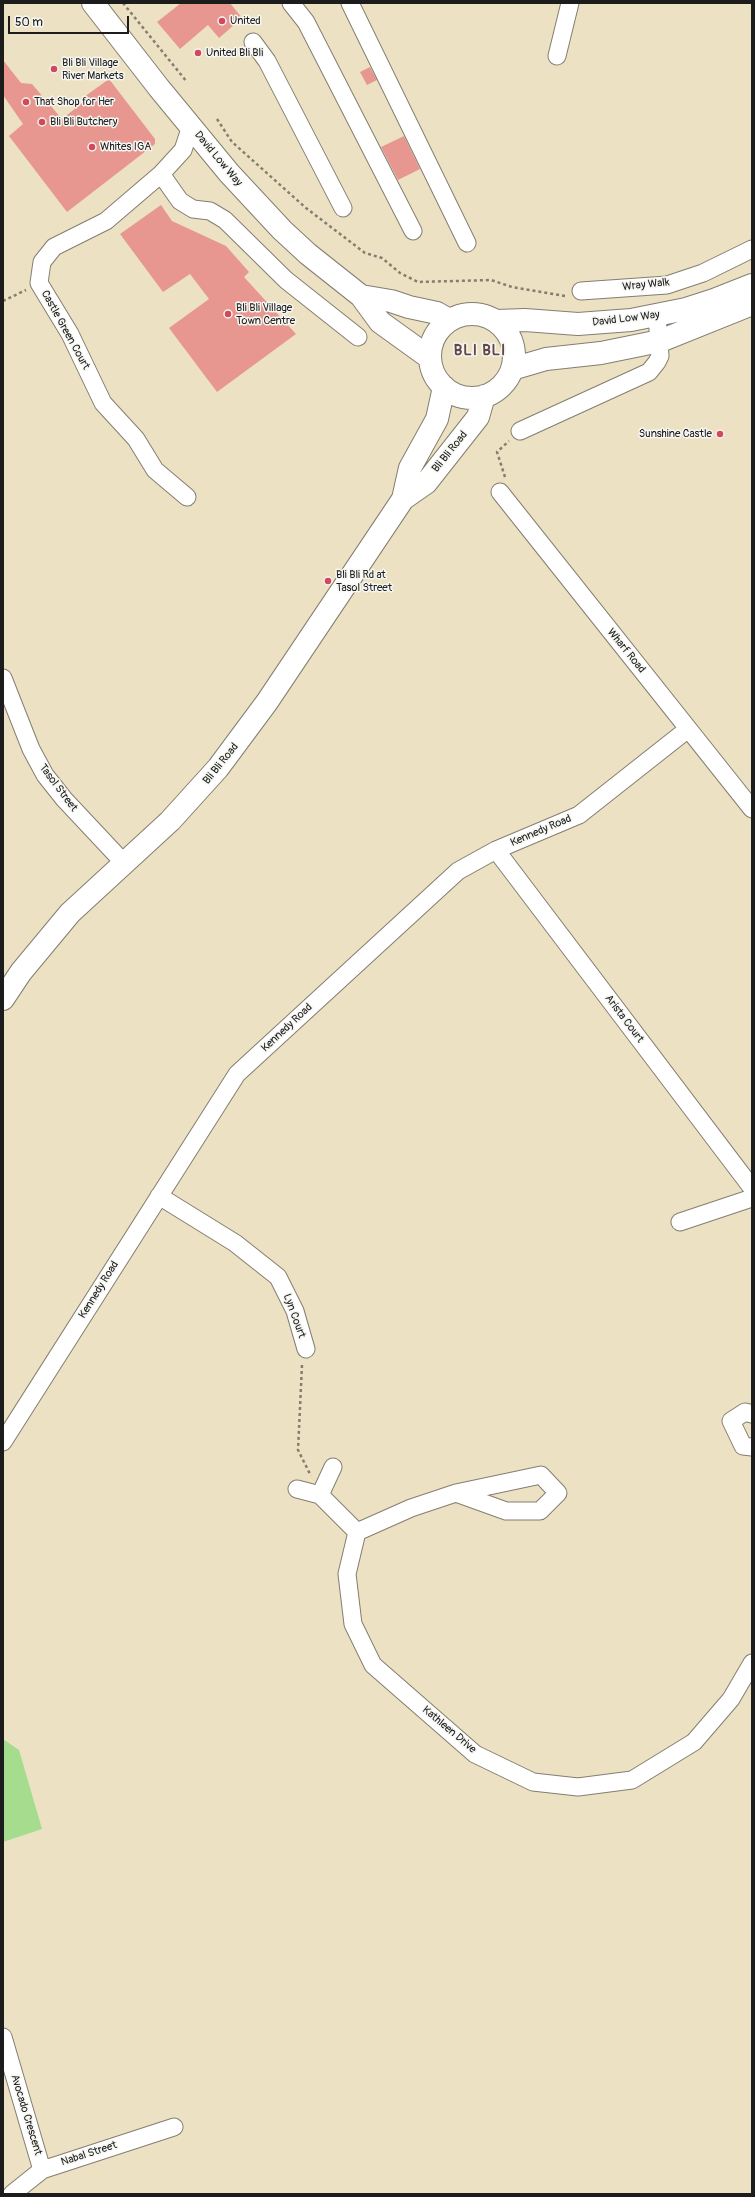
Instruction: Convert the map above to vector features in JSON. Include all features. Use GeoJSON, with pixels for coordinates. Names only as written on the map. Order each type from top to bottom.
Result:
{"type":"FeatureCollection","features":[{"type":"Feature","properties":{"kind":"main road","name":"David Low Way"},"geometry":{"type":"LineString","coordinates":[[93,3],[191,126],[247,193],[282,230],[313,258],[361,296],[380,322],[430,358]]}},
{"type":"Feature","properties":{"kind":"main road","name":"David Low Way"},"geometry":{"type":"LineString","coordinates":[[496,321],[525,320],[578,324],[607,323],[657,316],[714,300],[752,285]]}},
{"type":"Feature","properties":{"kind":"main road","name":"David Low Way"},"geometry":{"type":"LineString","coordinates":[[361,296],[391,301],[409,307],[437,313],[449,320]]}},
{"type":"Feature","properties":{"kind":"main road"},"geometry":{"type":"LineString","coordinates":[[512,369],[546,359],[601,353],[660,341],[752,304]]}},
{"type":"Feature","properties":{"kind":"main road"},"geometry":{"type":"LineString","coordinates":[[473,314],[485,316],[496,321],[506,331],[512,343],[514,356],[512,369],[505,381],[496,390],[484,396],[470,398],[456,394],[444,387],[432,369],[430,358],[434,336],[449,320],[460,315],[473,314]]}},
{"type":"Feature","properties":{"kind":"main road","name":"Bli Bli Road"},"geometry":{"type":"LineString","coordinates":[[3,999],[21,972],[70,913],[198,792],[239,741],[402,499],[410,468],[429,437],[437,419],[444,387]]}},
{"type":"Feature","properties":{"kind":"main road","name":"Bli Bli Road"},"geometry":{"type":"LineString","coordinates":[[402,499],[426,483],[478,417],[484,396]]}},
{"type":"Feature","properties":{"kind":"street"},"geometry":{"type":"LineString","coordinates":[[291,3],[306,22],[413,231]]}},
{"type":"Feature","properties":{"kind":"street"},"geometry":{"type":"LineString","coordinates":[[350,3],[467,243]]}},
{"type":"Feature","properties":{"kind":"street"},"geometry":{"type":"LineString","coordinates":[[556,56],[570,3]]}},
{"type":"Feature","properties":{"kind":"street"},"geometry":{"type":"LineString","coordinates":[[253,42],[267,61],[343,208]]}},
{"type":"Feature","properties":{"kind":"street","name":"Castle Green Court"},"geometry":{"type":"LineString","coordinates":[[187,497],[155,470],[136,439],[103,403],[70,334],[39,283],[42,262],[54,247],[106,220],[161,174],[183,150],[191,126]]}},
{"type":"Feature","properties":{"kind":"street"},"geometry":{"type":"LineString","coordinates":[[161,174],[180,201],[193,209],[210,211],[225,220],[286,280],[358,337]]}},
{"type":"Feature","properties":{"kind":"street","name":"Wray Walk"},"geometry":{"type":"LineString","coordinates":[[577,294],[667,285],[703,273],[752,249]]}},
{"type":"Feature","properties":{"kind":"street"},"geometry":{"type":"LineString","coordinates":[[520,431],[641,377],[657,362],[660,356],[657,316]]}},
{"type":"Feature","properties":{"kind":"street","name":"Wharf Road"},"geometry":{"type":"LineString","coordinates":[[500,492],[752,809]]}},
{"type":"Feature","properties":{"kind":"street","name":"Tasol Street"},"geometry":{"type":"LineString","coordinates":[[3,678],[31,749],[45,775],[64,799],[124,863]]}},
{"type":"Feature","properties":{"kind":"street","name":"Kennedy Road"},"geometry":{"type":"LineString","coordinates":[[3,1442],[237,1074],[458,871],[496,850],[579,814],[688,729]]}},
{"type":"Feature","properties":{"kind":"street","name":"Arista Court"},"geometry":{"type":"LineString","coordinates":[[496,850],[752,1188]]}},
{"type":"Feature","properties":{"kind":"street","name":"Lyn Court"},"geometry":{"type":"LineString","coordinates":[[159,1196],[235,1243],[278,1278],[295,1311],[306,1349]]}},
{"type":"Feature","properties":{"kind":"street"},"geometry":{"type":"LineString","coordinates":[[680,1222],[752,1198]]}},
{"type":"Feature","properties":{"kind":"street"},"geometry":{"type":"LineString","coordinates":[[752,1414],[746,1412],[731,1421],[743,1446],[752,1447]]}},
{"type":"Feature","properties":{"kind":"street"},"geometry":{"type":"LineString","coordinates":[[320,1495],[333,1467]]}},
{"type":"Feature","properties":{"kind":"street"},"geometry":{"type":"LineString","coordinates":[[297,1489],[320,1495],[357,1532],[411,1508],[456,1493],[541,1475],[558,1493],[540,1511],[506,1511],[456,1493]]}},
{"type":"Feature","properties":{"kind":"street","name":"Kathleen Drive"},"geometry":{"type":"LineString","coordinates":[[357,1532],[347,1574],[353,1624],[373,1665],[475,1754],[534,1782],[578,1787],[632,1780],[694,1742],[731,1699],[752,1663]]}},
{"type":"Feature","properties":{"kind":"street","name":"Avocado Crescent"},"geometry":{"type":"LineString","coordinates":[[3,2037],[42,2170]]}},
{"type":"Feature","properties":{"kind":"street","name":"Nabal Street"},"geometry":{"type":"LineString","coordinates":[[12,2194],[42,2170],[174,2127]]}},
{"type":"Feature","properties":{"kind":"path"},"geometry":{"type":"LineString","coordinates":[[123,3],[187,82]]}},
{"type":"Feature","properties":{"kind":"path"},"geometry":{"type":"LineString","coordinates":[[217,119],[232,142],[306,208],[365,253],[382,258],[400,272],[418,282],[491,280],[512,287],[577,294]]}},
{"type":"Feature","properties":{"kind":"path"},"geometry":{"type":"LineString","coordinates":[[3,301],[39,283]]}},
{"type":"Feature","properties":{"kind":"path"},"geometry":{"type":"LineString","coordinates":[[500,492],[506,480],[497,452],[520,431]]}},
{"type":"Feature","properties":{"kind":"path","name":"Lyn Court"},"geometry":{"type":"LineString","coordinates":[[306,1349],[302,1366],[298,1450],[320,1495]]}},
{"type":"Feature","properties":{"kind":"green space"},"geometry":{"type":"Polygon","coordinates":[[[3,1739],[19,1750],[42,1829],[3,1842],[3,1739]]]}},
{"type":"Feature","properties":{"kind":"building"},"geometry":{"type":"Polygon","coordinates":[[[181,3],[230,3],[242,18],[219,38],[208,25],[180,49],[157,22],[181,3]]]}},
{"type":"Feature","properties":{"kind":"building"},"geometry":{"type":"Polygon","coordinates":[[[3,60],[21,83],[32,84],[62,119],[86,100],[84,97],[109,79],[155,139],[155,144],[67,212],[9,136],[23,124],[3,95],[3,60]]]}},
{"type":"Feature","properties":{"kind":"building"},"geometry":{"type":"Polygon","coordinates":[[[370,67],[377,80],[367,85],[360,72],[370,67]]]}},
{"type":"Feature","properties":{"kind":"building"},"geometry":{"type":"Polygon","coordinates":[[[404,136],[420,169],[398,180],[381,147],[404,136]]]}},
{"type":"Feature","properties":{"kind":"building"},"geometry":{"type":"Polygon","coordinates":[[[161,205],[172,221],[226,246],[249,272],[244,277],[296,334],[217,392],[169,328],[209,299],[190,274],[163,292],[120,234],[161,205]]]}},
{"type":"Feature","properties":{"kind":"place","name":"United"},"geometry":{"type":"Point","coordinates":[222,21]}},
{"type":"Feature","properties":{"kind":"place","name":"United Bli Bli"},"geometry":{"type":"Point","coordinates":[198,53]}},
{"type":"Feature","properties":{"kind":"place","name":"Bli Bli Village River Markets"},"geometry":{"type":"Point","coordinates":[54,69]}},
{"type":"Feature","properties":{"kind":"place","name":"That Shop for Her"},"geometry":{"type":"Point","coordinates":[26,102]}},
{"type":"Feature","properties":{"kind":"place","name":"Bli Bli Butchery"},"geometry":{"type":"Point","coordinates":[42,122]}},
{"type":"Feature","properties":{"kind":"place","name":"Whites IGA"},"geometry":{"type":"Point","coordinates":[92,147]}},
{"type":"Feature","properties":{"kind":"place","name":"Bli Bli Village Town Centre"},"geometry":{"type":"Point","coordinates":[228,314]}},
{"type":"Feature","properties":{"kind":"place","name":"Sunshine Castle"},"geometry":{"type":"Point","coordinates":[720,434]}},
{"type":"Feature","properties":{"kind":"place","name":"Bli Bli Rd at Tasol Street"},"geometry":{"type":"Point","coordinates":[328,581]}},
{"type":"Feature","properties":{"kind":"district","name":"BLI BLI"},"geometry":{"type":"Point","coordinates":[480,351]}}]}
